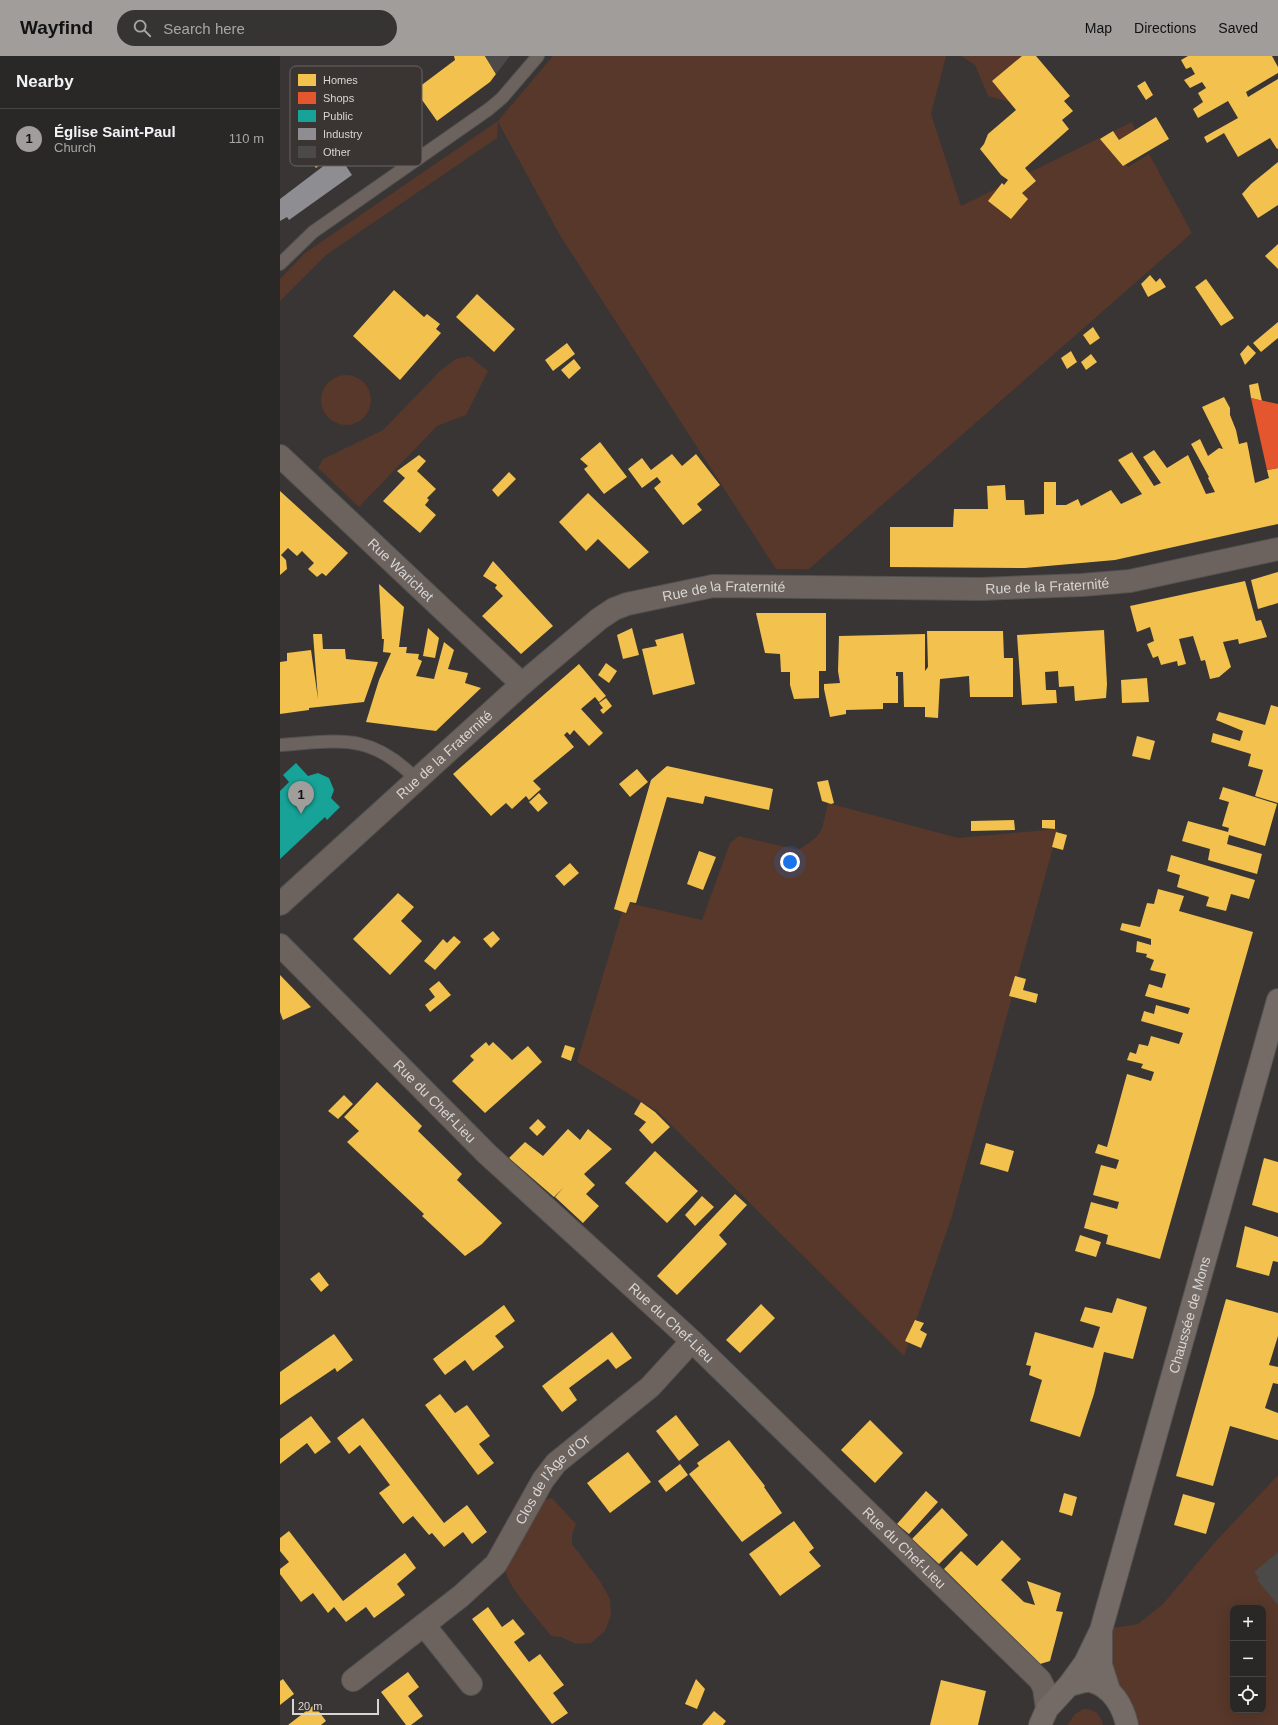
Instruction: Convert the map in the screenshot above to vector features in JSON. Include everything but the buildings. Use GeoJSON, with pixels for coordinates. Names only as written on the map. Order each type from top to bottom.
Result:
{"type":"FeatureCollection","features":[{"type":"Feature","properties":{"kind":"main road","name":"Chaussée de Mons"},"geometry":{"type":"LineString","coordinates":[[1101,1630],[1278,1000]]}},
{"type":"Feature","properties":{"kind":"main road"},"geometry":{"type":"LineString","coordinates":[[1043,1717],[1085,1663],[1101,1630]]}},
{"type":"Feature","properties":{"kind":"main road"},"geometry":{"type":"LineString","coordinates":[[1101,1630],[1101,1664],[1109,1690],[1121,1705],[1128,1725]]}},
{"type":"Feature","properties":{"kind":"main road"},"geometry":{"type":"LineString","coordinates":[[1069,1685],[1090,1681],[1109,1690]]}},
{"type":"Feature","properties":{"kind":"street","name":"Rue Warichet"},"geometry":{"type":"LineString","coordinates":[[280,456],[522,684]]}},
{"type":"Feature","properties":{"kind":"street","name":"Rue de la Fraternité"},"geometry":{"type":"LineString","coordinates":[[280,904],[416,778],[522,684],[582,633],[614,609],[627,604],[713,586],[981,589],[1075,586],[1130,581],[1278,549]]}},
{"type":"Feature","properties":{"kind":"street","name":"Rue du Chef-Lieu"},"geometry":{"type":"LineString","coordinates":[[280,945],[487,1154],[692,1341],[1040,1680],[1044,1688],[1043,1717]]}},
{"type":"Feature","properties":{"kind":"street","name":"Clos de l'Âge d'Or"},"geometry":{"type":"LineString","coordinates":[[353,1680],[476,1583],[496,1564],[543,1480],[556,1464],[650,1387],[692,1341]]}},
{"type":"Feature","properties":{"kind":"street"},"geometry":{"type":"LineString","coordinates":[[424,1625],[472,1684]]}},
{"type":"Feature","properties":{"kind":"lane"},"geometry":{"type":"LineString","coordinates":[[422,156],[490,109],[502,98],[538,56]]}},
{"type":"Feature","properties":{"kind":"lane"},"geometry":{"type":"LineString","coordinates":[[280,264],[313,232],[408,166]]}},
{"type":"Feature","properties":{"kind":"lane"},"geometry":{"type":"LineString","coordinates":[[280,746],[346,741],[364,744],[387,755],[403,765],[416,778]]}},
{"type":"Feature","properties":{"kind":"shaded area"},"geometry":{"type":"Polygon","coordinates":[[[553,56],[946,56],[931,114],[961,206],[1132,122],[1137,135],[1116,148],[1128,167],[1149,154],[1192,233],[809,569],[776,569],[561,237],[498,122],[497,138],[326,255],[280,301],[280,279],[305,253],[498,121],[553,56]]]}},
{"type":"Feature","properties":{"kind":"shaded area"},"geometry":{"type":"Polygon","coordinates":[[[961,56],[1024,56],[994,83],[1010,102],[988,96],[975,65],[961,56]]]}},
{"type":"Feature","properties":{"kind":"shaded area"},"geometry":{"type":"Polygon","coordinates":[[[469,356],[488,371],[466,415],[437,426],[359,507],[318,468],[323,459],[383,430],[440,371],[456,359],[469,356]]]}},
{"type":"Feature","properties":{"kind":"shaded area"},"geometry":{"type":"Polygon","coordinates":[[[346,375],[356,377],[364,382],[369,390],[371,400],[369,410],[364,418],[356,423],[346,425],[336,423],[328,418],[323,410],[321,400],[323,390],[328,382],[336,377],[346,375]]]}},
{"type":"Feature","properties":{"kind":"shaded area"},"geometry":{"type":"Polygon","coordinates":[[[828,803],[958,838],[1058,829],[952,1216],[904,1356],[658,1112],[577,1062],[625,902],[702,920],[730,843],[739,836],[798,850],[807,845],[818,835],[823,826],[828,803]]]}},
{"type":"Feature","properties":{"kind":"shaded area"},"geometry":{"type":"Polygon","coordinates":[[[1278,1475],[1278,1725],[1127,1725],[1101,1630],[1138,1624],[1163,1604],[1216,1541],[1278,1475]]]}},
{"type":"Feature","properties":{"kind":"shaded area"},"geometry":{"type":"Polygon","coordinates":[[[552,1498],[576,1524],[572,1535],[572,1544],[600,1581],[610,1599],[611,1615],[605,1631],[591,1643],[576,1644],[561,1637],[551,1636],[519,1596],[508,1579],[506,1573],[510,1557],[521,1536],[544,1500],[552,1498]]]}},
{"type":"Feature","properties":{"kind":"shaded area"},"geometry":{"type":"Polygon","coordinates":[[[1083,1709],[1096,1712],[1101,1717],[1103,1725],[1067,1725],[1075,1714],[1083,1709]]]}},
{"type":"Feature","properties":{"kind":"place","name":"Église Saint-Paul"},"geometry":{"type":"Point","coordinates":[301,814]}}]}
